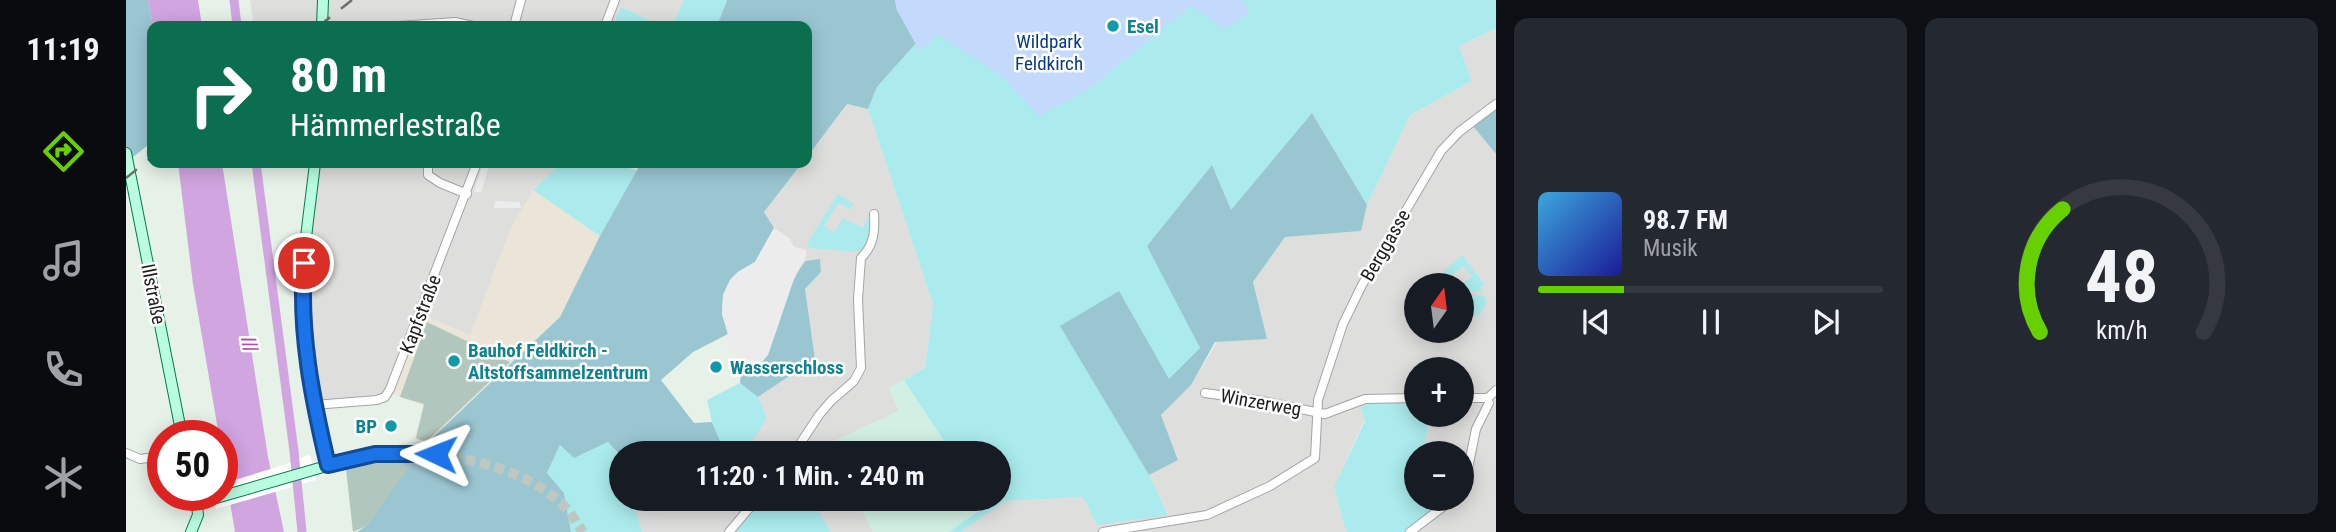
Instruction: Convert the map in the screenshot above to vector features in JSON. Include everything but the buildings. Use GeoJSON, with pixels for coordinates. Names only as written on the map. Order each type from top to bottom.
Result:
{"type":"FeatureCollection","features":[{"type":"Feature","properties":{"kind":"main road"},"geometry":{"type":"LineString","coordinates":[[321,21],[323,0]]}},
{"type":"Feature","properties":{"kind":"main road","name":"Illstraße"},"geometry":{"type":"LineString","coordinates":[[126,153],[179,420]]}},
{"type":"Feature","properties":{"kind":"main road"},"geometry":{"type":"LineString","coordinates":[[314,168],[302,303],[314,404],[328,465]]}},
{"type":"Feature","properties":{"kind":"main road"},"geometry":{"type":"LineString","coordinates":[[238,491],[375,454],[436,454]]}},
{"type":"Feature","properties":{"kind":"main road"},"geometry":{"type":"LineString","coordinates":[[191,532],[198,511]]}},
{"type":"Feature","properties":{"kind":"street"},"geometry":{"type":"LineString","coordinates":[[515,21],[521,0]]}},
{"type":"Feature","properties":{"kind":"street"},"geometry":{"type":"LineString","coordinates":[[608,21],[615,0]]}},
{"type":"Feature","properties":{"kind":"street","name":"Berggasse"},"geometry":{"type":"LineString","coordinates":[[1103,532],[1201,517],[1270,486],[1315,458],[1318,400],[1343,324],[1362,285],[1433,162],[1451,139],[1496,104]]}},
{"type":"Feature","properties":{"kind":"street"},"geometry":{"type":"LineString","coordinates":[[428,168],[429,175],[440,183],[467,194]]}},
{"type":"Feature","properties":{"kind":"street","name":"Kapfstraße"},"geometry":{"type":"LineString","coordinates":[[314,404],[370,401],[385,397],[398,371],[475,168]]}},
{"type":"Feature","properties":{"kind":"street"},"geometry":{"type":"LineString","coordinates":[[801,441],[831,401],[854,381],[861,368],[858,299],[861,258],[873,239],[874,214]]}},
{"type":"Feature","properties":{"kind":"street"},"geometry":{"type":"LineString","coordinates":[[1474,441],[1476,429],[1496,390]]}},
{"type":"Feature","properties":{"kind":"street","name":"Winzerweg"},"geometry":{"type":"LineString","coordinates":[[1205,393],[1316,413]]}},
{"type":"Feature","properties":{"kind":"street"},"geometry":{"type":"LineString","coordinates":[[1316,413],[1325,414],[1365,399],[1404,398]]}},
{"type":"Feature","properties":{"kind":"street"},"geometry":{"type":"LineString","coordinates":[[1474,399],[1489,400]]}},
{"type":"Feature","properties":{"kind":"street"},"geometry":{"type":"LineString","coordinates":[[1489,400],[1496,413]]}},
{"type":"Feature","properties":{"kind":"street"},"geometry":{"type":"LineString","coordinates":[[126,453],[140,459],[147,458]]}},
{"type":"Feature","properties":{"kind":"street"},"geometry":{"type":"LineString","coordinates":[[729,532],[747,511]]}},
{"type":"Feature","properties":{"kind":"street"},"geometry":{"type":"LineString","coordinates":[[1410,532],[1437,511]]}},
{"type":"Feature","properties":{"kind":"shaded area"},"geometry":{"type":"Polygon","coordinates":[[[126,0],[148,0],[152,21],[147,21],[147,146],[128,161],[126,0]]]}},
{"type":"Feature","properties":{"kind":"shaded area"},"geometry":{"type":"Polygon","coordinates":[[[250,0],[684,0],[674,21],[651,21],[621,7],[615,21],[253,21],[250,0]]]}},
{"type":"Feature","properties":{"kind":"shaded area"},"geometry":{"type":"Polygon","coordinates":[[[684,0],[727,0],[719,21],[674,21],[684,0]]]}},
{"type":"Feature","properties":{"kind":"shaded area"},"geometry":{"type":"Polygon","coordinates":[[[727,0],[895,0],[897,10],[917,42],[877,87],[868,109],[847,104],[812,150],[812,21],[719,21],[727,0]]]}},
{"type":"Feature","properties":{"kind":"shaded area"},"geometry":{"type":"Polygon","coordinates":[[[895,0],[1089,89],[1192,5],[1248,13],[1244,0],[1496,0],[1496,28],[1459,46],[1472,81],[1410,115],[1367,205],[1312,113],[1231,211],[1212,166],[1148,245],[1200,348],[1169,380],[1061,326],[1149,475],[1168,515],[1097,525],[1083,497],[1011,501],[1011,441],[944,441],[904,380],[925,368],[933,304],[868,109],[877,87],[917,42],[895,0]]]}},
{"type":"Feature","properties":{"kind":"shaded area"},"geometry":{"type":"Polygon","coordinates":[[[621,7],[651,21],[615,21],[621,7]]]}},
{"type":"Feature","properties":{"kind":"shaded area"},"geometry":{"type":"Polygon","coordinates":[[[1496,28],[1496,110],[1473,126],[1496,154],[1496,532],[1417,532],[1438,516],[1434,511],[1474,511],[1474,441],[1425,441],[1428,427],[1474,427],[1474,357],[1404,357],[1404,402],[1372,403],[1334,487],[1345,528],[1349,532],[960,532],[990,511],[1011,511],[1011,501],[1083,497],[1168,514],[1149,475],[1178,459],[1161,415],[1191,385],[1253,282],[1285,237],[1361,231],[1367,205],[1410,115],[1472,81],[1459,46],[1496,28]]]}},
{"type":"Feature","properties":{"kind":"shaded area"},"geometry":{"type":"Polygon","coordinates":[[[847,104],[868,109],[933,304],[925,368],[889,388],[899,411],[834,441],[751,441],[767,418],[758,397],[815,359],[805,289],[821,272],[820,259],[805,261],[806,250],[794,247],[789,238],[774,228],[764,212],[798,168],[812,168],[812,150],[847,104]]]}},
{"type":"Feature","properties":{"kind":"shaded area"},"geometry":{"type":"Polygon","coordinates":[[[1496,110],[1496,154],[1473,126],[1496,110]]]}},
{"type":"Feature","properties":{"kind":"shaded area"},"geometry":{"type":"Polygon","coordinates":[[[1312,113],[1367,205],[1361,231],[1285,237],[1253,282],[1267,339],[1215,342],[1191,385],[1161,415],[1178,460],[1149,475],[1060,326],[1119,291],[1169,379],[1200,348],[1147,246],[1212,165],[1231,210],[1312,113]]]}},
{"type":"Feature","properties":{"kind":"shaded area"},"geometry":{"type":"Polygon","coordinates":[[[315,168],[556,168],[533,190],[470,335],[385,397],[314,405],[304,329],[315,168]]]}},
{"type":"Feature","properties":{"kind":"shaded area"},"geometry":{"type":"Polygon","coordinates":[[[481,168],[488,168],[481,192],[474,192],[481,168]]]}},
{"type":"Feature","properties":{"kind":"shaded area"},"geometry":{"type":"Polygon","coordinates":[[[556,168],[630,168],[637,171],[600,236],[533,190],[556,168]]]}},
{"type":"Feature","properties":{"kind":"shaded area"},"geometry":{"type":"Polygon","coordinates":[[[638,168],[798,168],[764,212],[774,228],[755,262],[730,280],[723,295],[722,314],[728,334],[693,352],[661,380],[694,423],[712,422],[720,441],[609,441],[574,458],[560,445],[547,473],[564,493],[571,532],[357,532],[366,526],[427,443],[560,317],[600,236],[638,168]]]}},
{"type":"Feature","properties":{"kind":"shaded area"},"geometry":{"type":"Polygon","coordinates":[[[533,190],[600,236],[560,317],[427,443],[414,439],[425,406],[388,392],[420,313],[470,335],[511,227],[533,190]]]}},
{"type":"Feature","properties":{"kind":"shaded area"},"geometry":{"type":"Polygon","coordinates":[[[838,194],[854,204],[850,209],[838,203],[824,226],[834,233],[843,218],[863,228],[868,217],[871,218],[870,237],[865,248],[857,252],[810,248],[807,243],[838,194]]]}},
{"type":"Feature","properties":{"kind":"shaded area"},"geometry":{"type":"Polygon","coordinates":[[[495,201],[520,202],[521,208],[494,208],[495,201]]]}},
{"type":"Feature","properties":{"kind":"shaded area"},"geometry":{"type":"Polygon","coordinates":[[[774,228],[789,238],[794,247],[806,250],[805,261],[796,273],[768,355],[757,368],[742,365],[723,337],[728,334],[722,314],[723,295],[730,280],[755,262],[774,228]]]}},
{"type":"Feature","properties":{"kind":"shaded area"},"geometry":{"type":"Polygon","coordinates":[[[1462,255],[1485,285],[1480,287],[1482,291],[1474,291],[1474,273],[1469,273],[1464,266],[1454,273],[1443,273],[1462,255]]]}},
{"type":"Feature","properties":{"kind":"shaded area"},"geometry":{"type":"Polygon","coordinates":[[[820,259],[821,272],[805,289],[815,359],[758,397],[740,383],[742,365],[757,368],[772,343],[797,273],[805,261],[820,259]]]}},
{"type":"Feature","properties":{"kind":"shaded area"},"geometry":{"type":"Polygon","coordinates":[[[1474,295],[1485,296],[1487,302],[1478,317],[1474,314],[1474,295]]]}},
{"type":"Feature","properties":{"kind":"shaded area","name":"Bauhof Feldkirch - Altstoffsammelzentrum"},"geometry":{"type":"Polygon","coordinates":[[[427,322],[510,362],[426,442],[416,438],[424,404],[400,397],[427,322]]]}},
{"type":"Feature","properties":{"kind":"shaded area"},"geometry":{"type":"Polygon","coordinates":[[[925,368],[969,441],[834,441],[899,411],[888,388],[925,368]]]}},
{"type":"Feature","properties":{"kind":"shaded area"},"geometry":{"type":"Polygon","coordinates":[[[740,383],[758,397],[767,418],[751,441],[720,441],[707,400],[740,383]]]}},
{"type":"Feature","properties":{"kind":"shaded area"},"geometry":{"type":"Polygon","coordinates":[[[1404,402],[1404,427],[1428,427],[1425,441],[1404,441],[1404,511],[1434,511],[1438,516],[1417,532],[1349,532],[1345,528],[1334,487],[1365,421],[1360,406],[1404,402]]]}},
{"type":"Feature","properties":{"kind":"shaded area"},"geometry":{"type":"Polygon","coordinates":[[[609,443],[609,511],[636,511],[642,532],[571,532],[564,493],[547,473],[560,445],[574,458],[609,443]]]}},
{"type":"Feature","properties":{"kind":"shaded area"},"geometry":{"type":"Polygon","coordinates":[[[389,459],[417,459],[366,526],[353,532],[346,469],[389,459]]]}},
{"type":"Feature","properties":{"kind":"shaded area"},"geometry":{"type":"Polygon","coordinates":[[[742,511],[725,532],[642,532],[636,512],[742,511]]]}},
{"type":"Feature","properties":{"kind":"shaded area"},"geometry":{"type":"Polygon","coordinates":[[[742,511],[819,511],[831,532],[725,532],[742,511]]]}},
{"type":"Feature","properties":{"kind":"shaded area"},"geometry":{"type":"Polygon","coordinates":[[[818,511],[862,511],[873,532],[831,532],[818,511]]]}},
{"type":"Feature","properties":{"kind":"shaded area"},"geometry":{"type":"Polygon","coordinates":[[[862,511],[990,511],[960,532],[873,532],[862,511]]]}},
{"type":"Feature","properties":{"kind":"shaded area"},"geometry":{"type":"Polygon","coordinates":[[[979,511],[990,511],[960,532],[949,532],[979,511]]]}},
{"type":"Feature","properties":{"kind":"green space","name":"Wildpark Feldkirch"},"geometry":{"type":"Polygon","coordinates":[[[895,0],[1244,0],[1249,13],[1225,29],[1191,6],[1089,89],[1039,116],[1001,76],[937,34],[920,52],[897,10],[895,0]]]}},
{"type":"Feature","properties":{"kind":"water"},"geometry":{"type":"Polygon","coordinates":[[[148,0],[198,0],[201,21],[152,21],[148,0]]]}},
{"type":"Feature","properties":{"kind":"water","name":"Ill"},"geometry":{"type":"Polygon","coordinates":[[[179,168],[223,168],[268,457],[284,532],[235,532],[231,511],[238,511],[238,420],[216,420],[193,284],[179,168]]]}},
{"type":"Feature","properties":{"kind":"pier"},"geometry":{"type":"Polygon","coordinates":[[[310,454],[316,480],[238,503],[238,479],[310,454]]]}},
{"type":"Feature","properties":{"kind":"waterway"},"geometry":{"type":"LineString","coordinates":[[234,0],[236,21]]}},
{"type":"Feature","properties":{"kind":"waterway"},"geometry":{"type":"LineString","coordinates":[[257,168],[302,532]]}},
{"type":"Feature","properties":{"kind":"tunnel"},"geometry":{"type":"LineString","coordinates":[[436,454],[489,465],[523,478],[554,497],[567,509],[583,532]]}},
{"type":"Feature","properties":{"kind":"railway"},"geometry":{"type":"LineString","coordinates":[[325,21],[352,0]]}},
{"type":"Feature","properties":{"kind":"railway"},"geometry":{"type":"LineString","coordinates":[[126,178],[147,161]]}},
{"type":"Feature","properties":{"kind":"place","name":"Esel"},"geometry":{"type":"Point","coordinates":[1113,26]}},
{"type":"Feature","properties":{"kind":"place","name":"Bauhof Feldkirch - Altstoffsammelzentrum"},"geometry":{"type":"Point","coordinates":[454,361]}},
{"type":"Feature","properties":{"kind":"place","name":"Wasserschloss"},"geometry":{"type":"Point","coordinates":[716,367]}},
{"type":"Feature","properties":{"kind":"place","name":"BP"},"geometry":{"type":"Point","coordinates":[391,426]}},
{"type":"Feature","properties":{"kind":"route"},"geometry":{"type":"LineString","coordinates":[[304,263],[304,329],[313,400],[328,465],[375,454],[436,454]]}}]}
